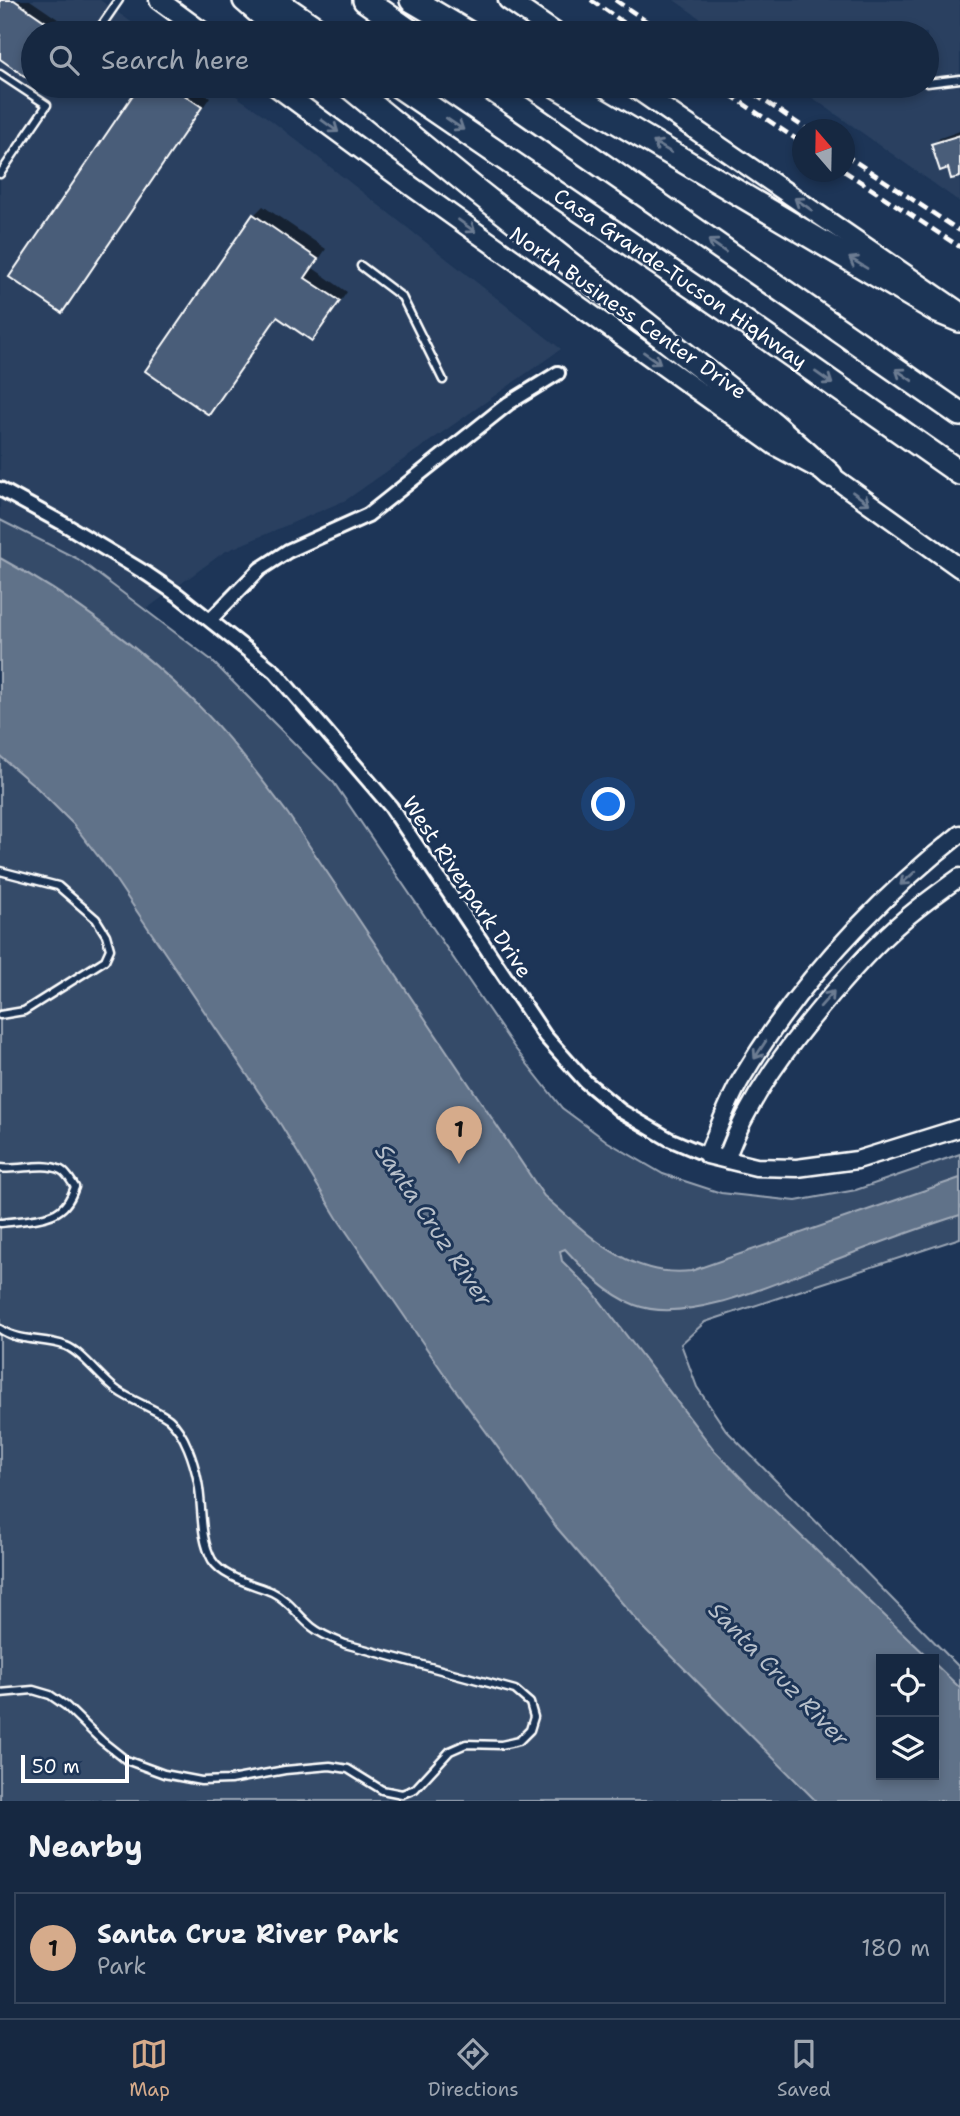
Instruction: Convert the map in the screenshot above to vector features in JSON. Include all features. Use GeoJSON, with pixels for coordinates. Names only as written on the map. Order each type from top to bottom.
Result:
{"type":"FeatureCollection","features":[{"type":"Feature","properties":{"kind":"highway"},"geometry":{"type":"LineString","coordinates":[[245,0],[269,21]]}},
{"type":"Feature","properties":{"kind":"highway"},"geometry":{"type":"LineString","coordinates":[[274,0],[305,21]]}},
{"type":"Feature","properties":{"kind":"highway"},"geometry":{"type":"LineString","coordinates":[[365,0],[395,21]]}},
{"type":"Feature","properties":{"kind":"highway"},"geometry":{"type":"LineString","coordinates":[[412,0],[448,21]]}},
{"type":"Feature","properties":{"kind":"highway"},"geometry":{"type":"LineString","coordinates":[[364,98],[488,200],[774,425],[830,475]]}},
{"type":"Feature","properties":{"kind":"highway","name":"Casa Grande-Tucson Highway"},"geometry":{"type":"LineString","coordinates":[[417,98],[960,473]]}},
{"type":"Feature","properties":{"kind":"highway"},"geometry":{"type":"LineString","coordinates":[[505,98],[960,414]]}},
{"type":"Feature","properties":{"kind":"highway"},"geometry":{"type":"LineString","coordinates":[[577,98],[938,311],[960,320]]}},
{"type":"Feature","properties":{"kind":"main road"},"geometry":{"type":"LineString","coordinates":[[159,0],[188,21]]}},
{"type":"Feature","properties":{"kind":"main road"},"geometry":{"type":"LineString","coordinates":[[508,0],[539,21]]}},
{"type":"Feature","properties":{"kind":"main road","name":"North Business Center Drive"},"geometry":{"type":"LineString","coordinates":[[291,98],[774,444],[830,475],[960,569]]}},
{"type":"Feature","properties":{"kind":"main road"},"geometry":{"type":"LineString","coordinates":[[649,98],[960,312]]}},
{"type":"Feature","properties":{"kind":"street"},"geometry":{"type":"LineString","coordinates":[[210,620],[260,569],[288,551],[368,515],[509,403],[558,373]]}},
{"type":"Feature","properties":{"kind":"street","name":"West Riverpark Drive"},"geometry":{"type":"LineString","coordinates":[[0,489],[147,574],[275,672],[391,807],[545,1036],[586,1082],[621,1111],[646,1127],[707,1154]]}},
{"type":"Feature","properties":{"kind":"street"},"geometry":{"type":"LineString","coordinates":[[960,834],[873,910],[792,1002],[739,1083],[707,1154],[757,1167],[797,1168],[858,1160],[960,1128]]}},
{"type":"Feature","properties":{"kind":"street"},"geometry":{"type":"LineString","coordinates":[[726,1159],[738,1127],[774,1067],[810,1020],[860,962],[916,909],[960,877]]}},
{"type":"Feature","properties":{"kind":"lane"},"geometry":{"type":"LineString","coordinates":[[105,21],[119,0]]}},
{"type":"Feature","properties":{"kind":"lane"},"geometry":{"type":"LineString","coordinates":[[0,74],[21,88]]}},
{"type":"Feature","properties":{"kind":"lane"},"geometry":{"type":"LineString","coordinates":[[939,82],[960,79]]}},
{"type":"Feature","properties":{"kind":"lane"},"geometry":{"type":"LineString","coordinates":[[0,173],[47,105],[36,98]]}},
{"type":"Feature","properties":{"kind":"lane"},"geometry":{"type":"LineString","coordinates":[[361,266],[402,297],[443,380]]}},
{"type":"Feature","properties":{"kind":"lane"},"geometry":{"type":"LineString","coordinates":[[0,871],[58,886],[96,919],[110,948],[105,960],[24,1011],[0,1015]]}},
{"type":"Feature","properties":{"kind":"lane"},"geometry":{"type":"LineString","coordinates":[[0,1168],[11,1170],[47,1166],[63,1171],[75,1187],[60,1211],[41,1218],[0,1223]]}},
{"type":"Feature","properties":{"kind":"lane"},"geometry":{"type":"LineString","coordinates":[[0,1329],[26,1340],[52,1341],[70,1347],[118,1391],[169,1419],[185,1440],[198,1482],[205,1542],[213,1562],[225,1571],[274,1593],[290,1604],[310,1626],[330,1638],[515,1690],[530,1703],[534,1717],[530,1730],[519,1741],[501,1745],[466,1744],[450,1751],[415,1789],[402,1794],[382,1790],[348,1769],[330,1766],[285,1770],[230,1780],[201,1781],[164,1774],[126,1760],[50,1695],[33,1690],[0,1693]]}},
{"type":"Feature","properties":{"kind":"shaded area"},"geometry":{"type":"Polygon","coordinates":[[[0,0],[100,0],[130,21],[21,21],[21,98],[239,98],[561,349],[346,500],[224,552],[145,610],[78,559],[0,520],[0,0]]]}},
{"type":"Feature","properties":{"kind":"shaded area"},"geometry":{"type":"Polygon","coordinates":[[[674,0],[960,0],[960,202],[855,128],[855,119],[843,119],[813,98],[939,98],[939,21],[704,21],[674,0]]]}},
{"type":"Feature","properties":{"kind":"shaded area"},"geometry":{"type":"Polygon","coordinates":[[[0,520],[78,559],[210,659],[334,783],[514,1047],[562,1108],[608,1142],[663,1174],[721,1193],[796,1201],[856,1190],[960,1154],[960,1238],[705,1322],[681,1344],[697,1387],[726,1430],[960,1668],[960,1801],[0,1801],[0,520]]]}},
{"type":"Feature","properties":{"kind":"water","name":"Santa Cruz River"},"geometry":{"type":"Polygon","coordinates":[[[0,558],[53,589],[127,642],[174,682],[221,729],[288,814],[544,1196],[593,1238],[628,1260],[648,1268],[691,1271],[960,1178],[960,1215],[710,1305],[658,1310],[635,1305],[606,1288],[565,1249],[560,1251],[562,1261],[593,1292],[715,1451],[925,1654],[876,1654],[876,1780],[939,1780],[939,1668],[960,1688],[960,1801],[816,1801],[642,1626],[557,1528],[451,1384],[337,1218],[281,1125],[111,873],[73,824],[0,756],[0,558]]]}},
{"type":"Feature","properties":{"kind":"building"},"geometry":{"type":"Polygon","coordinates":[[[0,0],[14,0],[45,21],[21,21],[21,74],[0,59],[0,0]]]}},
{"type":"Feature","properties":{"kind":"building"},"geometry":{"type":"Polygon","coordinates":[[[131,98],[189,98],[202,107],[62,313],[9,277],[131,98]]]}},
{"type":"Feature","properties":{"kind":"building"},"geometry":{"type":"Polygon","coordinates":[[[960,135],[960,177],[951,179],[948,168],[940,171],[931,144],[960,135]]]}},
{"type":"Feature","properties":{"kind":"building"},"geometry":{"type":"Polygon","coordinates":[[[253,214],[318,259],[305,278],[340,301],[312,341],[277,317],[209,415],[145,371],[253,214]]]}},
{"type":"Feature","properties":{"kind":"railway"},"geometry":{"type":"LineString","coordinates":[[591,0],[622,21]]}},
{"type":"Feature","properties":{"kind":"railway"},"geometry":{"type":"LineString","coordinates":[[615,0],[646,21]]}},
{"type":"Feature","properties":{"kind":"railway"},"geometry":{"type":"LineString","coordinates":[[735,98],[792,136]]}},
{"type":"Feature","properties":{"kind":"railway"},"geometry":{"type":"LineString","coordinates":[[760,98],[792,119]]}},
{"type":"Feature","properties":{"kind":"railway"},"geometry":{"type":"LineString","coordinates":[[855,161],[960,231]]}},
{"type":"Feature","properties":{"kind":"railway"},"geometry":{"type":"LineString","coordinates":[[855,178],[960,247]]}},
{"type":"Feature","properties":{"kind":"place","name":"Santa Cruz River Park"},"geometry":{"type":"Point","coordinates":[459,1164]}}]}
